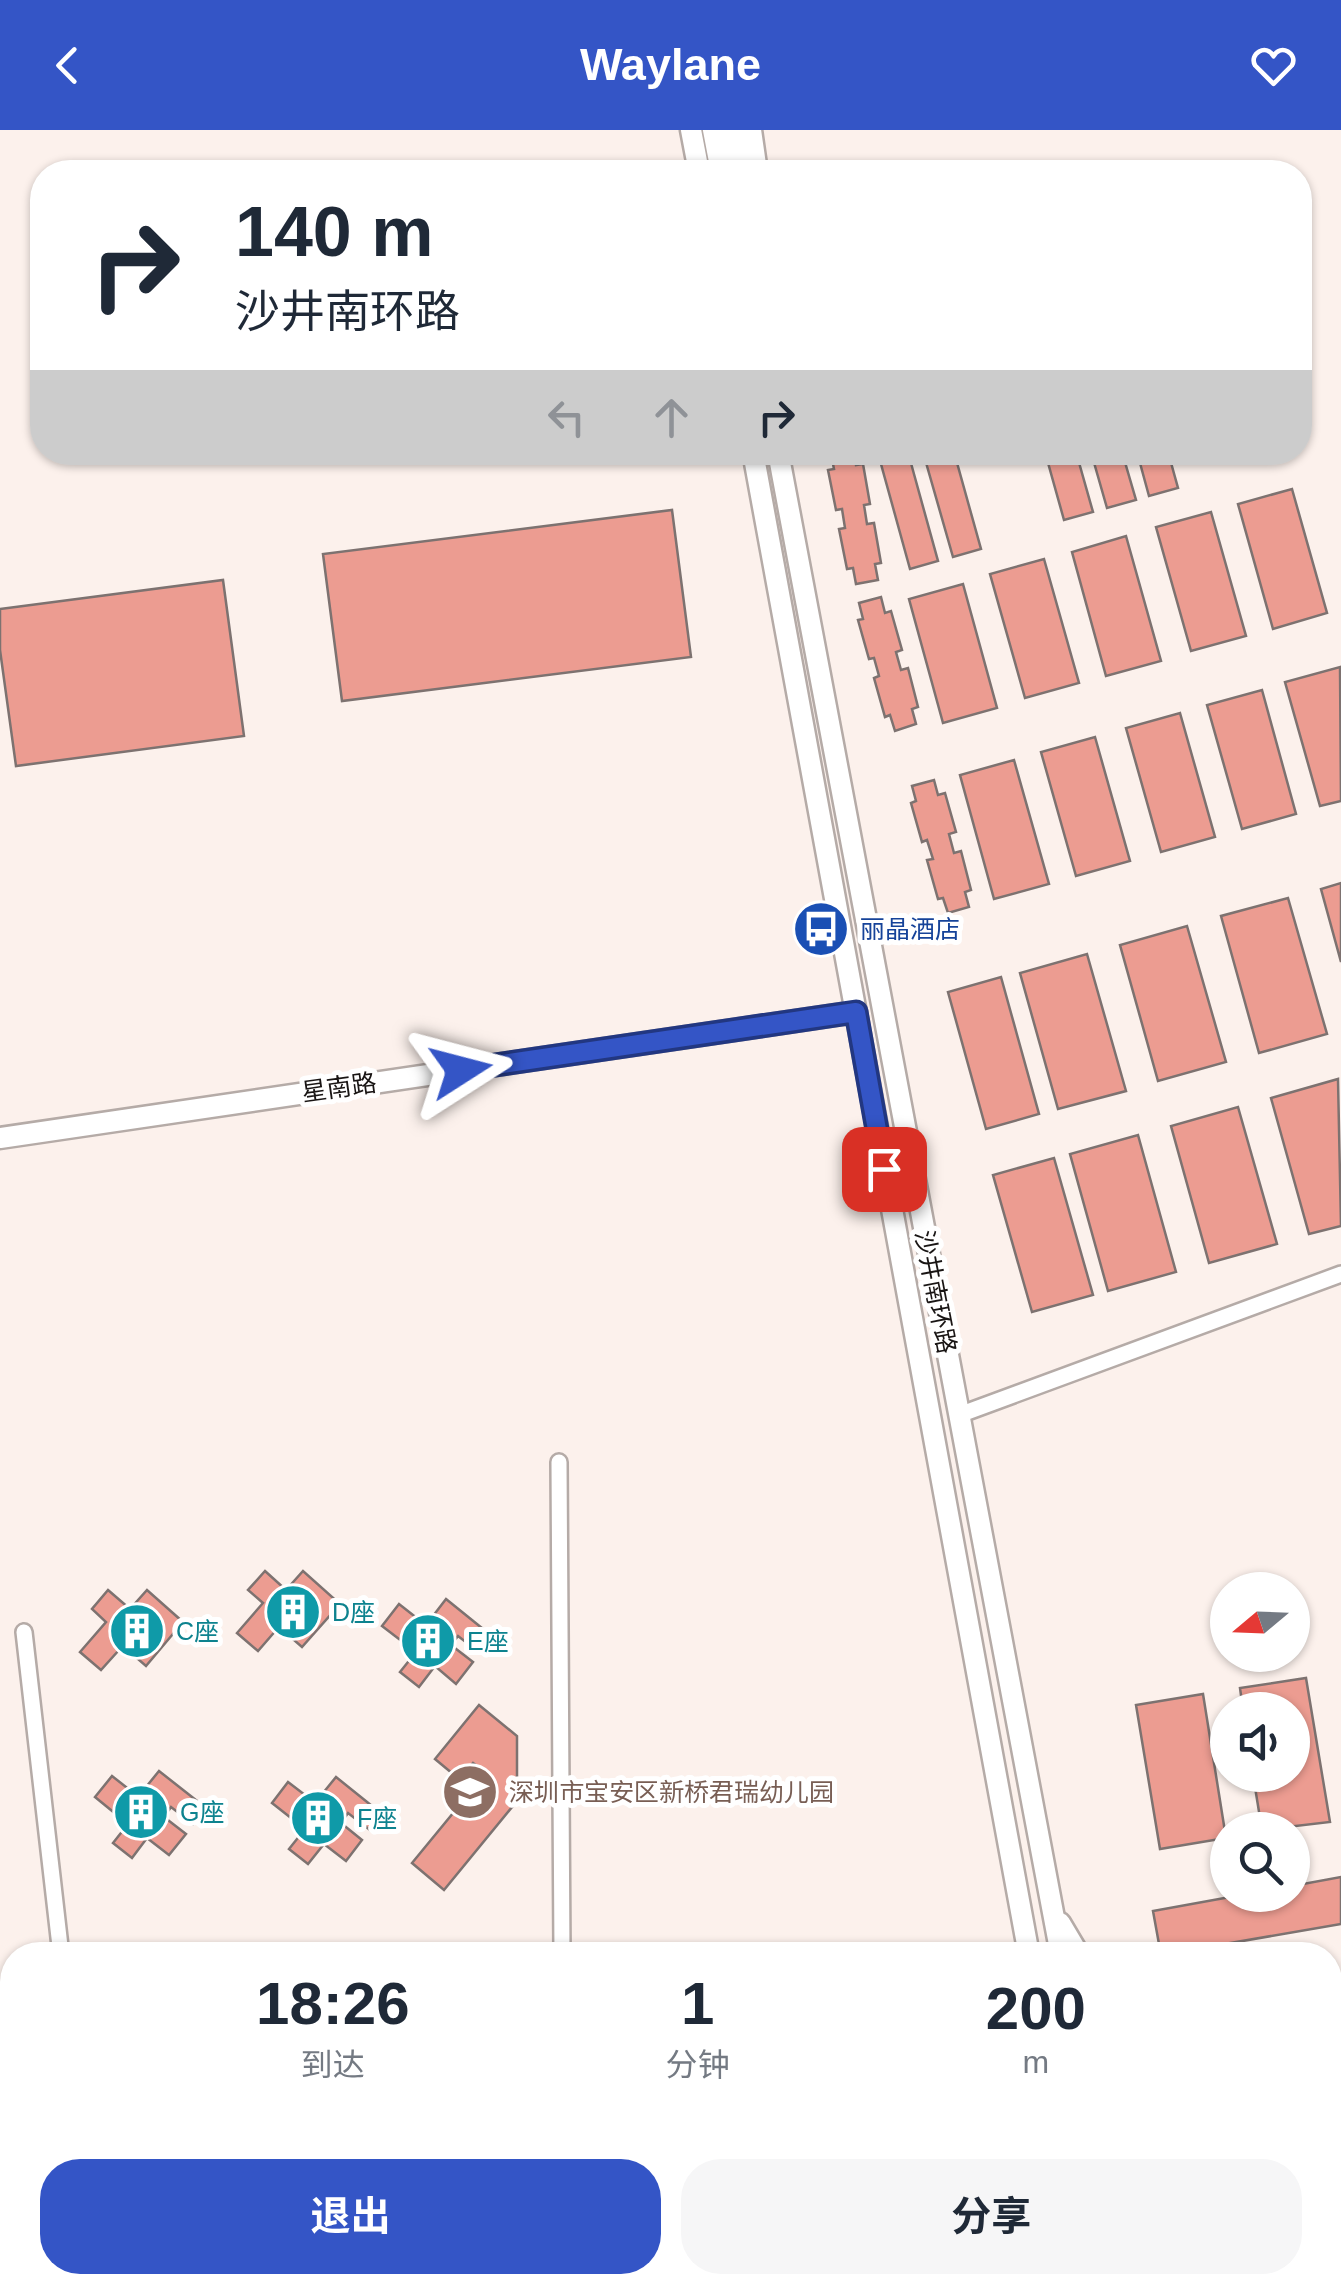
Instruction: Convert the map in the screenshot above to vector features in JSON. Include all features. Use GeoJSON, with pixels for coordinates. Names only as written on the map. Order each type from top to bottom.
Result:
{"type":"FeatureCollection","features":[{"type":"Feature","properties":{"kind":"main road"},"geometry":{"type":"LineString","coordinates":[[691,130],[697,160]]}},
{"type":"Feature","properties":{"kind":"main road"},"geometry":{"type":"LineString","coordinates":[[713,130],[719,160]]}},
{"type":"Feature","properties":{"kind":"main road"},"geometry":{"type":"LineString","coordinates":[[732,130],[738,160]]}},
{"type":"Feature","properties":{"kind":"main road"},"geometry":{"type":"LineString","coordinates":[[751,130],[755,160]]}},
{"type":"Feature","properties":{"kind":"main road","name":"沙井南环路"},"geometry":{"type":"LineString","coordinates":[[755,465],[1027,1942]]}},
{"type":"Feature","properties":{"kind":"main road","name":"沙井南环路"},"geometry":{"type":"LineString","coordinates":[[780,465],[1058,1942]]}},
{"type":"Feature","properties":{"kind":"main road","name":"星南路"},"geometry":{"type":"LineString","coordinates":[[0,1138],[856,1012]]}},
{"type":"Feature","properties":{"kind":"main road"},"geometry":{"type":"LineString","coordinates":[[1051,1902],[1072,1942]]}},
{"type":"Feature","properties":{"kind":"street"},"geometry":{"type":"LineString","coordinates":[[959,1416],[1341,1274]]}},
{"type":"Feature","properties":{"kind":"street"},"geometry":{"type":"LineString","coordinates":[[560,1462],[562,1942]]}},
{"type":"Feature","properties":{"kind":"street"},"geometry":{"type":"LineString","coordinates":[[24,1632],[60,1942]]}},
{"type":"Feature","properties":{"kind":"building"},"geometry":{"type":"Polygon","coordinates":[[[833,465],[863,465],[870,504],[864,505],[867,524],[874,523],[881,563],[875,564],[878,580],[856,584],[853,568],[847,569],[839,529],[845,528],[842,509],[836,510],[828,470],[834,469],[833,465]]]}},
{"type":"Feature","properties":{"kind":"building"},"geometry":{"type":"Polygon","coordinates":[[[881,465],[911,465],[938,561],[910,569],[881,465]]]}},
{"type":"Feature","properties":{"kind":"building"},"geometry":{"type":"Polygon","coordinates":[[[927,465],[958,465],[981,549],[953,557],[927,465]]]}},
{"type":"Feature","properties":{"kind":"building"},"geometry":{"type":"Polygon","coordinates":[[[1049,465],[1080,465],[1093,512],[1064,520],[1049,465]]]}},
{"type":"Feature","properties":{"kind":"building"},"geometry":{"type":"Polygon","coordinates":[[[1095,465],[1126,465],[1136,500],[1107,508],[1095,465]]]}},
{"type":"Feature","properties":{"kind":"building"},"geometry":{"type":"Polygon","coordinates":[[[1141,465],[1172,465],[1178,488],[1149,496],[1141,465]]]}},
{"type":"Feature","properties":{"kind":"building"},"geometry":{"type":"Polygon","coordinates":[[[1292,489],[1327,613],[1273,629],[1238,504],[1292,489]]]}},
{"type":"Feature","properties":{"kind":"building"},"geometry":{"type":"Polygon","coordinates":[[[672,510],[691,657],[342,701],[323,554],[672,510]]]}},
{"type":"Feature","properties":{"kind":"building"},"geometry":{"type":"Polygon","coordinates":[[[1211,512],[1246,636],[1191,651],[1156,527],[1211,512]]]}},
{"type":"Feature","properties":{"kind":"building"},"geometry":{"type":"Polygon","coordinates":[[[1126,536],[1161,661],[1106,676],[1072,552],[1126,536]]]}},
{"type":"Feature","properties":{"kind":"building"},"geometry":{"type":"Polygon","coordinates":[[[1044,559],[1079,683],[1025,698],[990,574],[1044,559]]]}},
{"type":"Feature","properties":{"kind":"building"},"geometry":{"type":"Polygon","coordinates":[[[223,580],[244,736],[16,766],[0,650],[0,609],[223,580]]]}},
{"type":"Feature","properties":{"kind":"building"},"geometry":{"type":"Polygon","coordinates":[[[963,584],[997,708],[943,723],[909,599],[963,584]]]}},
{"type":"Feature","properties":{"kind":"building"},"geometry":{"type":"Polygon","coordinates":[[[881,597],[885,613],[891,611],[902,650],[896,652],[901,670],[908,668],[918,707],[912,709],[916,724],[895,731],[890,715],[885,717],[874,678],[879,676],[874,658],[869,659],[858,620],[863,619],[859,603],[881,597]]]}},
{"type":"Feature","properties":{"kind":"building"},"geometry":{"type":"Polygon","coordinates":[[[1340,667],[1341,801],[1320,806],[1285,682],[1340,667]]]}},
{"type":"Feature","properties":{"kind":"building"},"geometry":{"type":"Polygon","coordinates":[[[1262,690],[1296,814],[1242,829],[1207,705],[1262,690]]]}},
{"type":"Feature","properties":{"kind":"building"},"geometry":{"type":"Polygon","coordinates":[[[1180,713],[1215,837],[1161,852],[1126,728],[1180,713]]]}},
{"type":"Feature","properties":{"kind":"building"},"geometry":{"type":"Polygon","coordinates":[[[1095,737],[1130,861],[1076,876],[1041,752],[1095,737]]]}},
{"type":"Feature","properties":{"kind":"building"},"geometry":{"type":"Polygon","coordinates":[[[1014,760],[1049,884],[994,899],[960,775],[1014,760]]]}},
{"type":"Feature","properties":{"kind":"building"},"geometry":{"type":"Polygon","coordinates":[[[934,780],[938,795],[945,793],[956,832],[949,834],[954,853],[961,851],[971,890],[965,892],[969,907],[948,913],[943,898],[938,899],[927,860],[933,859],[927,840],[922,842],[911,803],[916,801],[912,786],[934,780]]]}},
{"type":"Feature","properties":{"kind":"building"},"geometry":{"type":"Polygon","coordinates":[[[1341,883],[1341,962],[1321,889],[1341,883]]]}},
{"type":"Feature","properties":{"kind":"building"},"geometry":{"type":"Polygon","coordinates":[[[1288,898],[1327,1034],[1259,1053],[1221,916],[1288,898]]]}},
{"type":"Feature","properties":{"kind":"building"},"geometry":{"type":"Polygon","coordinates":[[[1187,926],[1226,1062],[1158,1081],[1120,945],[1187,926]]]}},
{"type":"Feature","properties":{"kind":"building"},"geometry":{"type":"Polygon","coordinates":[[[1087,954],[1126,1091],[1058,1109],[1020,973],[1087,954]]]}},
{"type":"Feature","properties":{"kind":"building"},"geometry":{"type":"Polygon","coordinates":[[[1001,977],[1039,1114],[986,1129],[948,992],[1001,977]]]}},
{"type":"Feature","properties":{"kind":"building"},"geometry":{"type":"Polygon","coordinates":[[[1338,1079],[1341,1226],[1309,1234],[1271,1098],[1338,1079]]]}},
{"type":"Feature","properties":{"kind":"building"},"geometry":{"type":"Polygon","coordinates":[[[1238,1107],[1277,1244],[1209,1263],[1171,1126],[1238,1107]]]}},
{"type":"Feature","properties":{"kind":"building"},"geometry":{"type":"Polygon","coordinates":[[[1138,1135],[1176,1272],[1108,1291],[1070,1154],[1138,1135]]]}},
{"type":"Feature","properties":{"kind":"building"},"geometry":{"type":"Polygon","coordinates":[[[1054,1158],[1093,1295],[1032,1312],[993,1175],[1054,1158]]]}},
{"type":"Feature","properties":{"kind":"building","name":"D座"},"geometry":{"type":"Polygon","coordinates":[[[265,1571],[286,1590],[303,1571],[340,1604],[302,1647],[287,1634],[292,1629],[284,1621],[258,1651],[237,1633],[263,1603],[248,1590],[265,1571]]]}},
{"type":"Feature","properties":{"kind":"building","name":"C座"},"geometry":{"type":"Polygon","coordinates":[[[108,1590],[130,1609],[147,1590],[183,1622],[146,1666],[131,1653],[136,1648],[128,1640],[101,1670],[80,1652],[106,1622],[92,1609],[108,1590]]]}},
{"type":"Feature","properties":{"kind":"building","name":"E座"},"geometry":{"type":"Polygon","coordinates":[[[446,1599],[493,1637],[480,1653],[458,1636],[451,1645],[473,1662],[456,1684],[435,1666],[419,1687],[400,1672],[416,1652],[382,1626],[399,1604],[432,1630],[440,1621],[433,1616],[446,1599]]]}},
{"type":"Feature","properties":{"kind":"building"},"geometry":{"type":"Polygon","coordinates":[[[1306,1678],[1308,1692],[1241,1692],[1240,1688],[1306,1678]]]}},
{"type":"Feature","properties":{"kind":"building"},"geometry":{"type":"Polygon","coordinates":[[[1203,1694],[1210,1738],[1210,1792],[1219,1792],[1222,1812],[1210,1812],[1210,1841],[1160,1849],[1136,1705],[1203,1694]]]}},
{"type":"Feature","properties":{"kind":"building"},"geometry":{"type":"Polygon","coordinates":[[[1310,1702],[1330,1822],[1310,1824],[1310,1812],[1259,1812],[1256,1792],[1310,1792],[1310,1702]]]}},
{"type":"Feature","properties":{"kind":"building"},"geometry":{"type":"Polygon","coordinates":[[[479,1705],[517,1736],[517,1801],[444,1890],[412,1863],[486,1773],[473,1763],[459,1779],[435,1759],[479,1705]]]}},
{"type":"Feature","properties":{"kind":"building","name":"G座"},"geometry":{"type":"Polygon","coordinates":[[[159,1771],[206,1808],[193,1824],[171,1807],[164,1817],[186,1834],[169,1855],[147,1838],[132,1858],[113,1843],[128,1824],[95,1797],[112,1776],[145,1802],[152,1792],[146,1787],[159,1771]]]}},
{"type":"Feature","properties":{"kind":"building","name":"F座"},"geometry":{"type":"Polygon","coordinates":[[[336,1777],[382,1814],[370,1830],[348,1813],[341,1823],[362,1840],[346,1861],[324,1844],[308,1864],[289,1849],[305,1829],[272,1803],[288,1782],[322,1808],[329,1798],[323,1793],[336,1777]]]}},
{"type":"Feature","properties":{"kind":"building"},"geometry":{"type":"Polygon","coordinates":[[[1341,1877],[1341,1924],[1236,1942],[1159,1942],[1153,1911],[1210,1901],[1210,1912],[1310,1912],[1310,1883],[1341,1877]]]}},
{"type":"Feature","properties":{"kind":"place","name":"丽晶酒店"},"geometry":{"type":"Point","coordinates":[821,929]}},
{"type":"Feature","properties":{"kind":"place","name":"D座"},"geometry":{"type":"Point","coordinates":[293,1612]}},
{"type":"Feature","properties":{"kind":"place","name":"C座"},"geometry":{"type":"Point","coordinates":[137,1631]}},
{"type":"Feature","properties":{"kind":"place","name":"E座"},"geometry":{"type":"Point","coordinates":[428,1641]}},
{"type":"Feature","properties":{"kind":"place","name":"深圳市宝安区新桥君瑞幼儿园"},"geometry":{"type":"Point","coordinates":[470,1792]}},
{"type":"Feature","properties":{"kind":"place","name":"G座"},"geometry":{"type":"Point","coordinates":[141,1812]}},
{"type":"Feature","properties":{"kind":"place","name":"F座"},"geometry":{"type":"Point","coordinates":[318,1818]}},
{"type":"Feature","properties":{"kind":"route"},"geometry":{"type":"LineString","coordinates":[[461,1070],[856,1012],[884,1169]]}}]}
